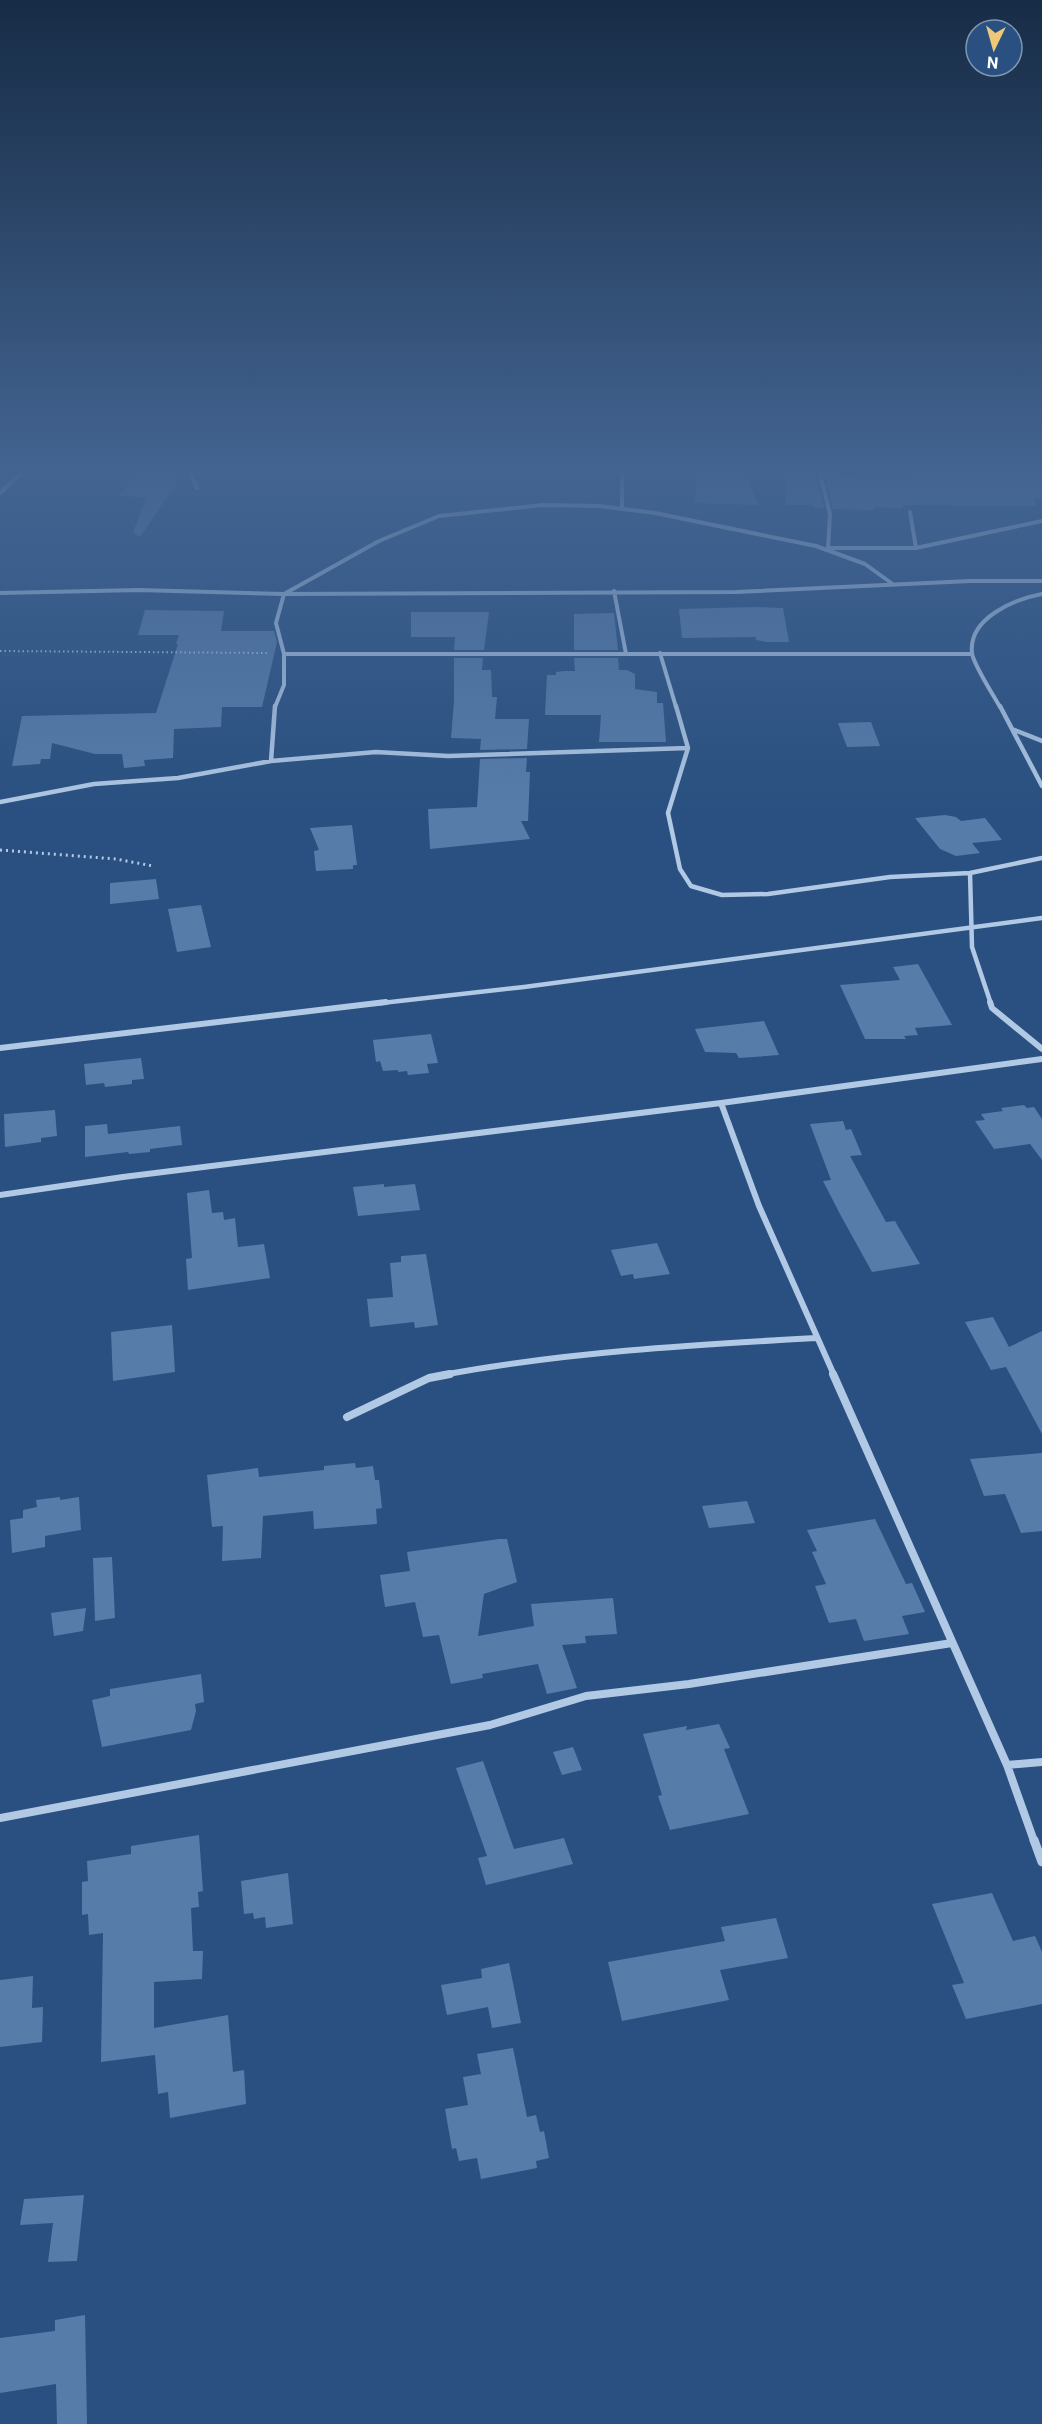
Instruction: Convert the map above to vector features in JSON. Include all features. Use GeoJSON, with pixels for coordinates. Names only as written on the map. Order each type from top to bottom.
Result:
{"type":"FeatureCollection","features":[{"type":"Feature","properties":{"kind":"street"},"geometry":{"type":"LineString","coordinates":[[271,762],[274,709],[284,685],[284,654],[276,623],[284,594],[302,583]]}},
{"type":"Feature","properties":{"kind":"street"},"geometry":{"type":"LineString","coordinates":[[0,593],[139,590],[284,594],[736,592],[964,583]]}},
{"type":"Feature","properties":{"kind":"street"},"geometry":{"type":"LineString","coordinates":[[614,591],[626,654]]}},
{"type":"Feature","properties":{"kind":"street"},"geometry":{"type":"LineString","coordinates":[[1042,594],[1031,595],[1002,607],[977,629],[972,654],[1042,786]]}},
{"type":"Feature","properties":{"kind":"street"},"geometry":{"type":"LineString","coordinates":[[660,653],[688,748],[668,813],[680,869],[691,886],[722,895],[768,894],[890,877],[970,873],[1042,858]]}},
{"type":"Feature","properties":{"kind":"street"},"geometry":{"type":"LineString","coordinates":[[284,654],[972,654]]}},
{"type":"Feature","properties":{"kind":"street"},"geometry":{"type":"LineString","coordinates":[[1011,729],[1042,741]]}},
{"type":"Feature","properties":{"kind":"street"},"geometry":{"type":"LineString","coordinates":[[0,802],[94,784],[178,778],[271,762],[376,752],[448,756],[688,748]]}},
{"type":"Feature","properties":{"kind":"street"},"geometry":{"type":"LineString","coordinates":[[970,873],[972,947],[992,1008],[1042,1049]]}},
{"type":"Feature","properties":{"kind":"street"},"geometry":{"type":"LineString","coordinates":[[0,1048],[524,987],[1042,918]]}},
{"type":"Feature","properties":{"kind":"street"},"geometry":{"type":"LineString","coordinates":[[0,1195],[123,1177],[721,1103],[1042,1059]]}},
{"type":"Feature","properties":{"kind":"street"},"geometry":{"type":"LineString","coordinates":[[721,1103],[759,1206],[816,1338],[1007,1765],[1042,1862]]}},
{"type":"Feature","properties":{"kind":"street"},"geometry":{"type":"LineString","coordinates":[[347,1416],[382,1402],[429,1378],[507,1364],[661,1347],[816,1338]]}},
{"type":"Feature","properties":{"kind":"street"},"geometry":{"type":"LineString","coordinates":[[0,1818],[490,1725],[586,1696],[689,1684],[952,1643]]}},
{"type":"Feature","properties":{"kind":"street"},"geometry":{"type":"LineString","coordinates":[[1007,1765],[1042,1762]]}},
{"type":"Feature","properties":{"kind":"path"},"geometry":{"type":"LineString","coordinates":[[0,651],[284,654]]}},
{"type":"Feature","properties":{"kind":"path"},"geometry":{"type":"LineString","coordinates":[[0,850],[116,859],[153,866]]}},
{"type":"Feature","properties":{"kind":"building"},"geometry":{"type":"Polygon","coordinates":[[[783,608],[789,642],[767,642],[756,640],[756,637],[682,638],[679,609],[783,608]]]}},
{"type":"Feature","properties":{"kind":"building"},"geometry":{"type":"Polygon","coordinates":[[[145,610],[224,611],[221,631],[274,631],[277,642],[262,707],[222,707],[221,727],[174,729],[173,758],[144,760],[145,766],[124,768],[122,754],[95,754],[52,743],[50,759],[41,759],[40,764],[12,766],[22,716],[156,713],[179,635],[138,635],[145,610]]]}},
{"type":"Feature","properties":{"kind":"building"},"geometry":{"type":"Polygon","coordinates":[[[411,612],[489,612],[484,650],[454,650],[455,637],[411,637],[411,612]]]}},
{"type":"Feature","properties":{"kind":"building"},"geometry":{"type":"Polygon","coordinates":[[[614,613],[618,650],[574,650],[574,614],[614,613]]]}},
{"type":"Feature","properties":{"kind":"building"},"geometry":{"type":"Polygon","coordinates":[[[454,658],[483,658],[482,670],[491,670],[492,697],[497,697],[495,719],[529,719],[527,749],[480,750],[481,739],[451,738],[454,658]]]}},
{"type":"Feature","properties":{"kind":"building"},"geometry":{"type":"Polygon","coordinates":[[[574,658],[618,658],[619,670],[627,670],[635,674],[635,689],[657,692],[657,703],[663,703],[666,742],[599,742],[601,715],[545,715],[547,675],[575,671],[574,658]]]}},
{"type":"Feature","properties":{"kind":"building"},"geometry":{"type":"Polygon","coordinates":[[[871,722],[880,746],[847,747],[838,723],[871,722]]]}},
{"type":"Feature","properties":{"kind":"building"},"geometry":{"type":"Polygon","coordinates":[[[527,758],[526,772],[530,772],[528,821],[521,821],[530,839],[430,849],[428,809],[477,807],[480,759],[527,758]]]}},
{"type":"Feature","properties":{"kind":"building"},"geometry":{"type":"Polygon","coordinates":[[[945,815],[956,817],[961,821],[985,818],[1002,840],[972,843],[980,853],[956,856],[940,849],[915,818],[945,815]]]}},
{"type":"Feature","properties":{"kind":"building"},"geometry":{"type":"Polygon","coordinates":[[[352,825],[357,865],[353,865],[353,869],[316,871],[314,851],[319,850],[310,828],[352,825]]]}},
{"type":"Feature","properties":{"kind":"building"},"geometry":{"type":"Polygon","coordinates":[[[156,879],[159,899],[110,904],[110,883],[156,879]]]}},
{"type":"Feature","properties":{"kind":"building"},"geometry":{"type":"Polygon","coordinates":[[[201,905],[211,947],[177,952],[168,909],[201,905]]]}},
{"type":"Feature","properties":{"kind":"building"},"geometry":{"type":"Polygon","coordinates":[[[918,964],[952,1025],[915,1028],[918,1035],[904,1036],[906,1039],[865,1039],[840,985],[900,980],[893,967],[918,964]]]}},
{"type":"Feature","properties":{"kind":"building"},"geometry":{"type":"Polygon","coordinates":[[[764,1021],[779,1055],[739,1058],[736,1053],[705,1052],[695,1029],[764,1021]]]}},
{"type":"Feature","properties":{"kind":"building"},"geometry":{"type":"Polygon","coordinates":[[[431,1034],[438,1063],[427,1064],[429,1073],[408,1075],[407,1071],[383,1071],[380,1061],[376,1062],[373,1040],[431,1034]]]}},
{"type":"Feature","properties":{"kind":"building"},"geometry":{"type":"Polygon","coordinates":[[[141,1058],[144,1079],[132,1080],[132,1084],[105,1087],[104,1083],[86,1085],[84,1064],[141,1058]]]}},
{"type":"Feature","properties":{"kind":"building"},"geometry":{"type":"Polygon","coordinates":[[[1024,1105],[1027,1108],[1034,1107],[1042,1119],[1042,1160],[1030,1144],[994,1149],[975,1121],[985,1120],[981,1114],[1024,1105]]]}},
{"type":"Feature","properties":{"kind":"building"},"geometry":{"type":"Polygon","coordinates":[[[55,1110],[57,1136],[41,1138],[41,1142],[5,1147],[4,1114],[55,1110]]]}},
{"type":"Feature","properties":{"kind":"building"},"geometry":{"type":"Polygon","coordinates":[[[843,1121],[846,1130],[851,1129],[862,1155],[850,1156],[886,1222],[895,1221],[920,1264],[872,1272],[841,1216],[823,1181],[831,1180],[810,1124],[843,1121]]]}},
{"type":"Feature","properties":{"kind":"building"},"geometry":{"type":"Polygon","coordinates":[[[107,1124],[108,1134],[180,1126],[182,1145],[150,1149],[150,1152],[85,1157],[85,1126],[107,1124]]]}},
{"type":"Feature","properties":{"kind":"building"},"geometry":{"type":"Polygon","coordinates":[[[384,1184],[384,1187],[415,1184],[420,1210],[358,1216],[353,1187],[384,1184]]]}},
{"type":"Feature","properties":{"kind":"building"},"geometry":{"type":"Polygon","coordinates":[[[209,1190],[212,1213],[223,1212],[224,1220],[235,1218],[238,1247],[264,1244],[270,1278],[188,1290],[186,1259],[192,1258],[187,1193],[209,1190]]]}},
{"type":"Feature","properties":{"kind":"building"},"geometry":{"type":"Polygon","coordinates":[[[657,1243],[670,1274],[634,1279],[633,1274],[621,1276],[611,1250],[657,1243]]]}},
{"type":"Feature","properties":{"kind":"building"},"geometry":{"type":"Polygon","coordinates":[[[426,1254],[438,1325],[415,1328],[414,1322],[370,1327],[367,1299],[393,1297],[390,1263],[401,1262],[401,1256],[426,1254]]]}},
{"type":"Feature","properties":{"kind":"building"},"geometry":{"type":"Polygon","coordinates":[[[993,1317],[1009,1347],[1042,1331],[1042,1434],[1006,1367],[991,1370],[965,1322],[993,1317]]]}},
{"type":"Feature","properties":{"kind":"building"},"geometry":{"type":"Polygon","coordinates":[[[172,1325],[175,1372],[113,1381],[111,1332],[172,1325]]]}},
{"type":"Feature","properties":{"kind":"building"},"geometry":{"type":"Polygon","coordinates":[[[1042,1453],[1042,1531],[1021,1533],[1005,1494],[984,1496],[970,1459],[1042,1453]]]}},
{"type":"Feature","properties":{"kind":"building"},"geometry":{"type":"Polygon","coordinates":[[[355,1463],[356,1468],[373,1466],[375,1480],[379,1480],[382,1508],[376,1509],[377,1524],[314,1529],[313,1511],[263,1516],[261,1558],[222,1561],[223,1526],[212,1527],[207,1475],[258,1468],[259,1477],[324,1470],[324,1466],[355,1463]]]}},
{"type":"Feature","properties":{"kind":"building"},"geometry":{"type":"Polygon","coordinates":[[[60,1497],[60,1500],[79,1497],[81,1530],[45,1536],[45,1547],[12,1553],[10,1520],[23,1518],[23,1510],[37,1507],[36,1500],[60,1497]]]}},
{"type":"Feature","properties":{"kind":"building"},"geometry":{"type":"Polygon","coordinates":[[[747,1501],[755,1523],[709,1528],[702,1506],[747,1501]]]}},
{"type":"Feature","properties":{"kind":"building"},"geometry":{"type":"Polygon","coordinates":[[[875,1519],[906,1584],[912,1583],[925,1612],[902,1616],[909,1634],[864,1641],[856,1619],[829,1623],[815,1586],[826,1584],[812,1552],[817,1551],[807,1530],[875,1519]]]}},
{"type":"Feature","properties":{"kind":"building"},"geometry":{"type":"Polygon","coordinates":[[[507,1539],[517,1582],[484,1594],[478,1636],[534,1626],[531,1604],[613,1598],[617,1634],[585,1636],[586,1643],[562,1645],[577,1688],[547,1694],[538,1664],[482,1674],[483,1678],[451,1684],[439,1635],[423,1637],[415,1602],[385,1607],[380,1575],[410,1571],[407,1552],[507,1539]]]}},
{"type":"Feature","properties":{"kind":"building"},"geometry":{"type":"Polygon","coordinates":[[[112,1557],[115,1618],[95,1621],[93,1558],[112,1557]]]}},
{"type":"Feature","properties":{"kind":"building"},"geometry":{"type":"Polygon","coordinates":[[[86,1608],[83,1631],[54,1636],[51,1613],[86,1608]]]}},
{"type":"Feature","properties":{"kind":"building"},"geometry":{"type":"Polygon","coordinates":[[[201,1674],[204,1702],[195,1704],[196,1711],[191,1730],[102,1747],[92,1700],[110,1696],[110,1689],[201,1674]]]}},
{"type":"Feature","properties":{"kind":"building"},"geometry":{"type":"Polygon","coordinates":[[[719,1724],[730,1748],[724,1749],[749,1814],[670,1830],[658,1796],[662,1795],[643,1734],[687,1726],[686,1730],[719,1724]]]}},
{"type":"Feature","properties":{"kind":"building"},"geometry":{"type":"Polygon","coordinates":[[[573,1747],[582,1770],[562,1775],[553,1752],[573,1747]]]}},
{"type":"Feature","properties":{"kind":"building"},"geometry":{"type":"Polygon","coordinates":[[[483,1761],[514,1849],[564,1838],[573,1864],[486,1885],[478,1858],[487,1856],[456,1768],[483,1761]]]}},
{"type":"Feature","properties":{"kind":"building"},"geometry":{"type":"Polygon","coordinates":[[[199,1835],[203,1891],[198,1892],[199,1907],[191,1908],[193,1951],[203,1951],[202,1979],[154,1982],[154,2028],[228,2015],[233,2072],[244,2070],[246,2104],[170,2118],[168,2092],[158,2094],[155,2055],[101,2062],[103,1933],[89,1935],[88,1914],[82,1915],[82,1882],[88,1881],[87,1861],[131,1854],[131,1846],[199,1835]]]}},
{"type":"Feature","properties":{"kind":"building"},"geometry":{"type":"Polygon","coordinates":[[[288,1873],[293,1924],[266,1928],[265,1917],[254,1919],[253,1913],[244,1914],[241,1881],[288,1873]]]}},
{"type":"Feature","properties":{"kind":"building"},"geometry":{"type":"Polygon","coordinates":[[[992,1893],[1013,1941],[1035,1936],[1042,1952],[1042,2004],[966,2019],[952,1985],[964,1983],[932,1904],[992,1893]]]}},
{"type":"Feature","properties":{"kind":"building"},"geometry":{"type":"Polygon","coordinates":[[[776,1918],[788,1958],[720,1970],[729,2000],[622,2021],[608,1962],[725,1941],[721,1927],[776,1918]]]}},
{"type":"Feature","properties":{"kind":"building"},"geometry":{"type":"Polygon","coordinates":[[[509,1963],[521,2023],[492,2028],[488,2007],[447,2015],[441,1985],[482,1978],[481,1969],[509,1963]]]}},
{"type":"Feature","properties":{"kind":"building"},"geometry":{"type":"Polygon","coordinates":[[[33,1976],[32,2008],[43,2007],[42,2042],[0,2047],[0,1980],[33,1976]]]}},
{"type":"Feature","properties":{"kind":"building"},"geometry":{"type":"Polygon","coordinates":[[[513,2048],[527,2117],[536,2115],[540,2132],[544,2131],[549,2158],[536,2161],[537,2168],[481,2179],[477,2158],[459,2161],[456,2148],[452,2149],[445,2109],[468,2105],[463,2077],[481,2074],[477,2054],[513,2048]]]}},
{"type":"Feature","properties":{"kind":"building"},"geometry":{"type":"Polygon","coordinates":[[[84,2195],[77,2261],[48,2262],[53,2223],[20,2225],[24,2199],[84,2195]]]}},
{"type":"Feature","properties":{"kind":"building"},"geometry":{"type":"Polygon","coordinates":[[[85,2315],[87,2424],[57,2424],[56,2384],[0,2393],[0,2338],[55,2331],[55,2320],[85,2315]]]}}]}
